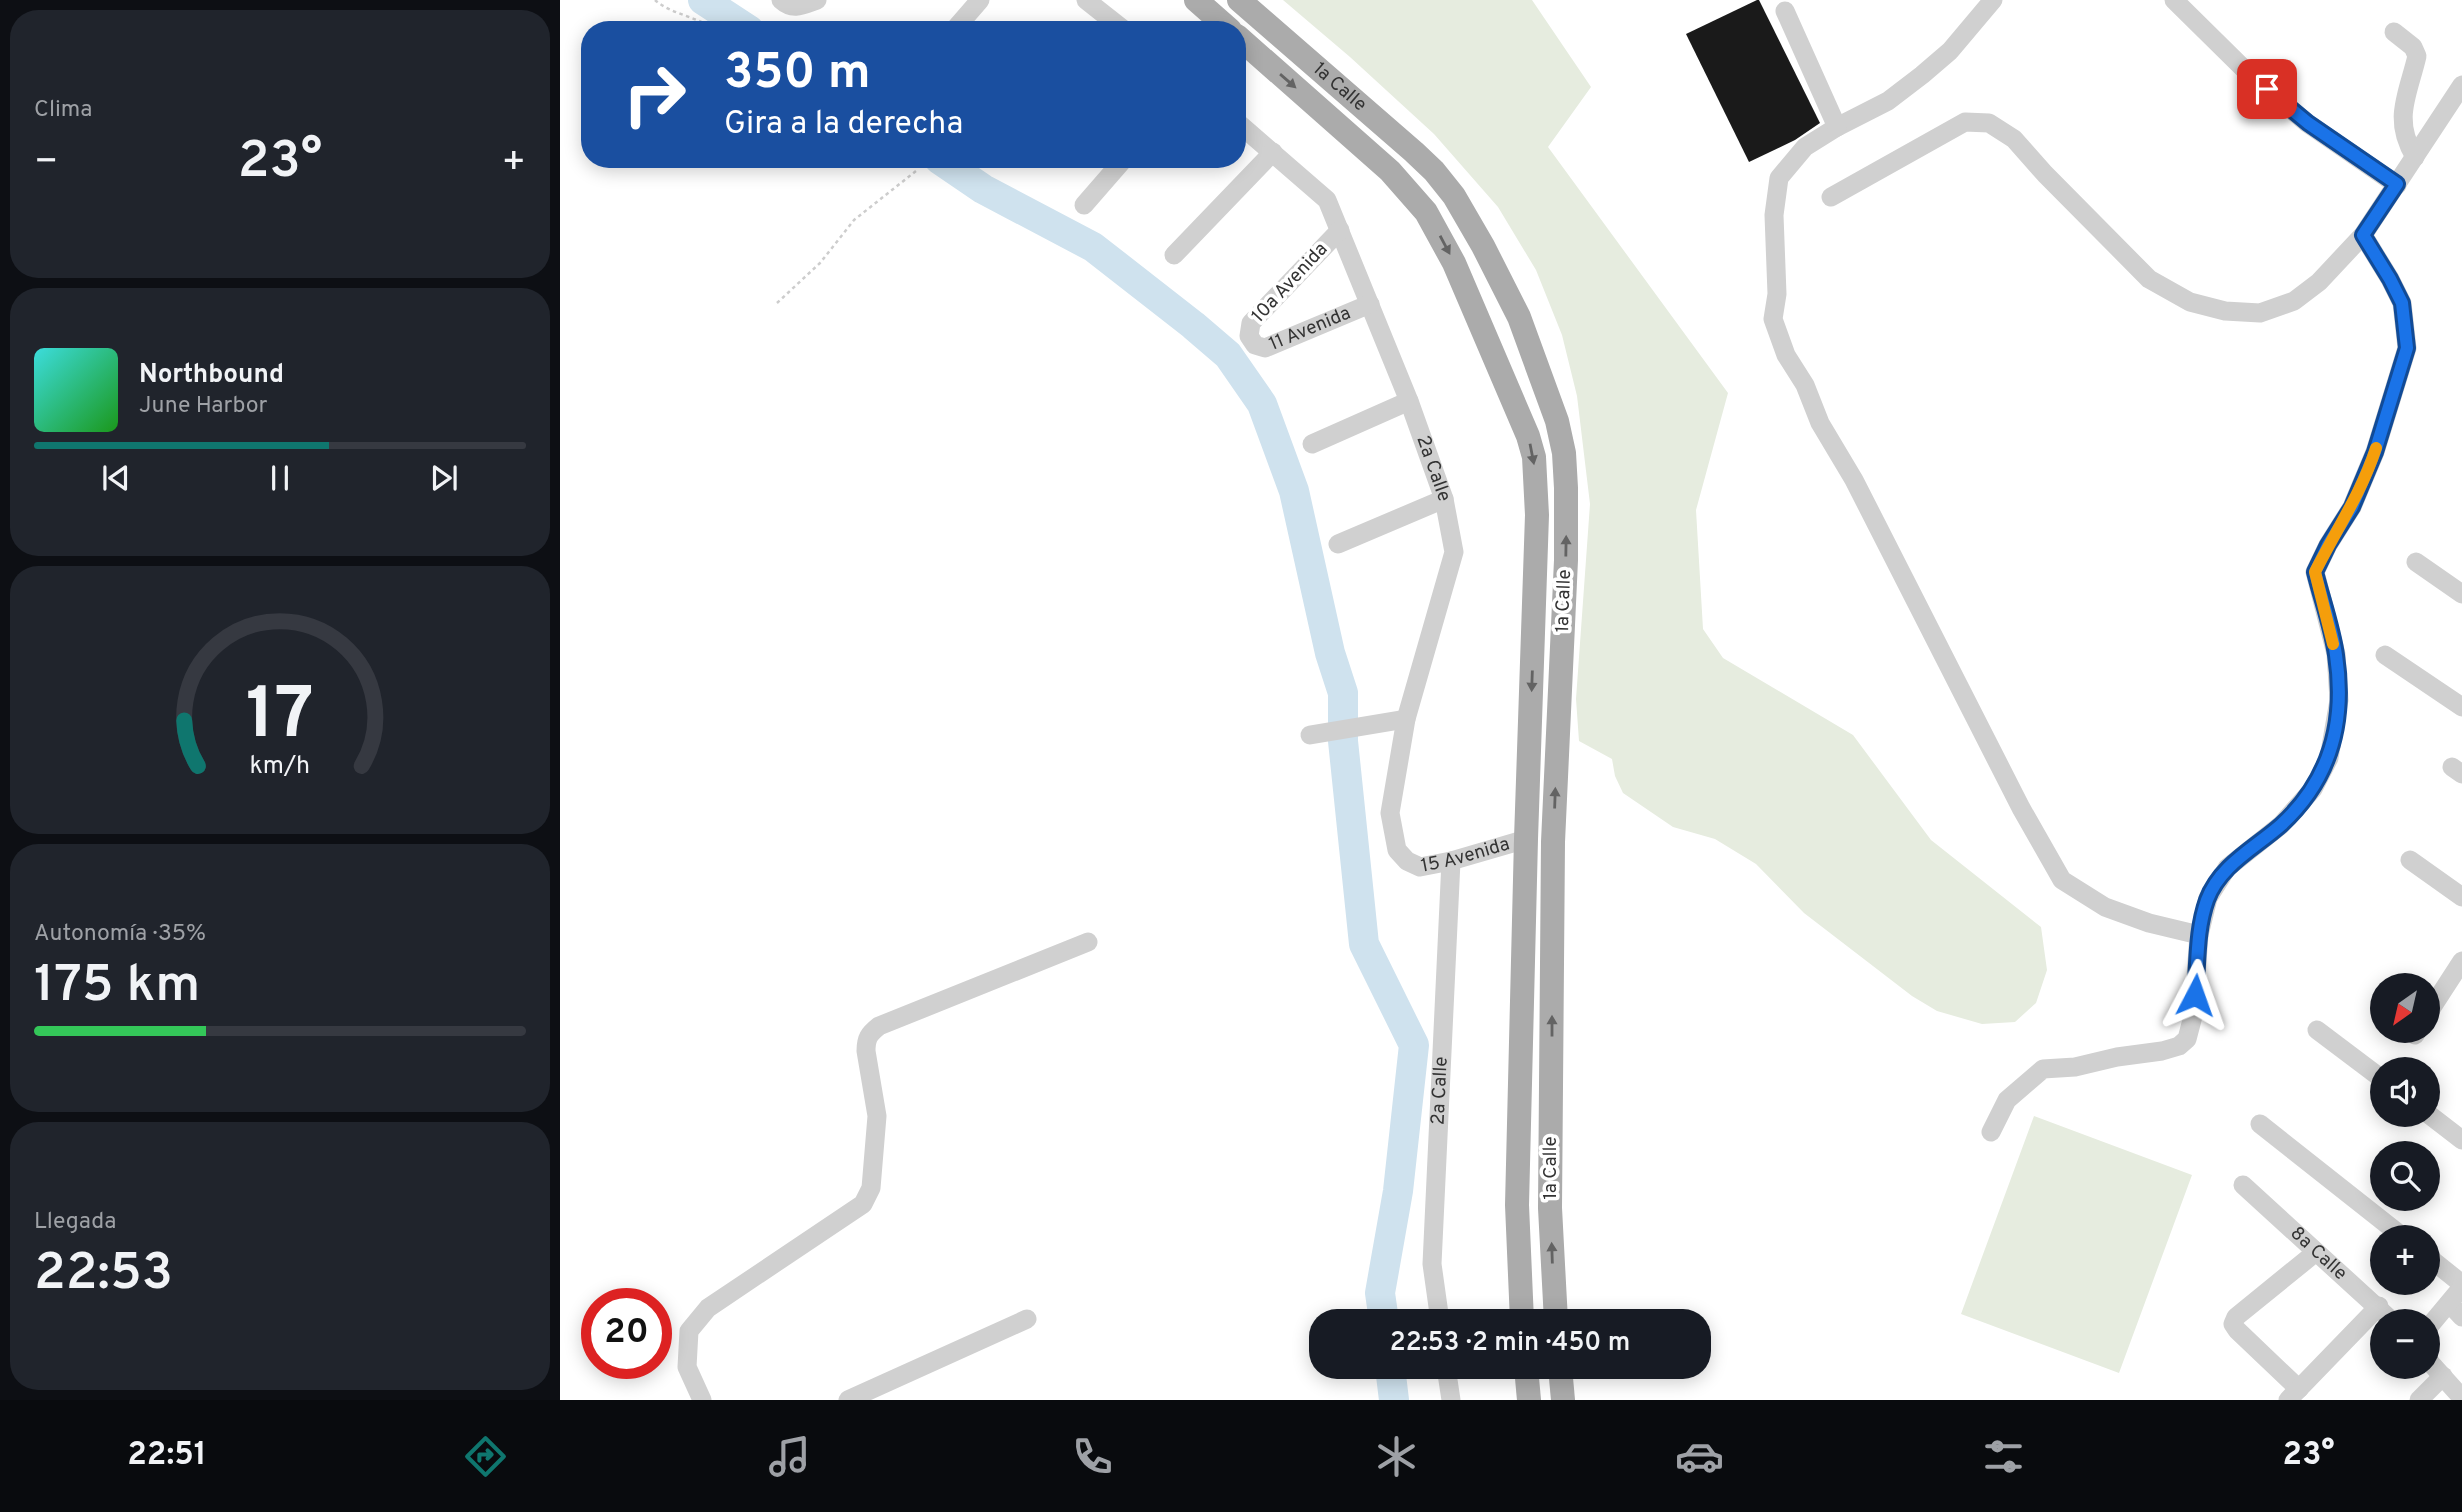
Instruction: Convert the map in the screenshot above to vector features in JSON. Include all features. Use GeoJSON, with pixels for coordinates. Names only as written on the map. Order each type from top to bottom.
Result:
{"type":"FeatureCollection","features":[{"type":"Feature","properties":{"kind":"main road"},"geometry":{"type":"LineString","coordinates":[[1196,0],[1220,21]]}},
{"type":"Feature","properties":{"kind":"main road","name":"1a Calle"},"geometry":{"type":"LineString","coordinates":[[1239,0],[1414,152],[1454,196],[1519,317],[1557,421],[1564,453],[1566,524],[1553,842],[1550,1208],[1555,1309]]}},
{"type":"Feature","properties":{"kind":"main road","name":"1a Calle"},"geometry":{"type":"LineString","coordinates":[[1246,44],[1390,171],[1426,212],[1454,262],[1528,436],[1534,457],[1537,515],[1517,1205],[1521,1309]]}},
{"type":"Feature","properties":{"kind":"main road"},"geometry":{"type":"LineString","coordinates":[[1527,1379],[1529,1400]]}},
{"type":"Feature","properties":{"kind":"main road"},"geometry":{"type":"LineString","coordinates":[[1561,1379],[1563,1400]]}},
{"type":"Feature","properties":{"kind":"street"},"geometry":{"type":"LineString","coordinates":[[783,2],[797,8],[817,0]]}},
{"type":"Feature","properties":{"kind":"street"},"geometry":{"type":"LineString","coordinates":[[962,21],[980,0]]}},
{"type":"Feature","properties":{"kind":"street"},"geometry":{"type":"LineString","coordinates":[[1086,0],[1106,21]]}},
{"type":"Feature","properties":{"kind":"street"},"geometry":{"type":"LineString","coordinates":[[1993,0],[1950,51],[1922,75],[1888,101],[1805,147],[1779,178],[1774,215],[1776,294],[1773,318],[1786,355],[1805,385],[1820,423],[1854,480],[2021,808],[2062,880],[2105,907],[2149,923],[2199,934]]}},
{"type":"Feature","properties":{"kind":"street"},"geometry":{"type":"LineString","coordinates":[[2175,0],[2247,72],[2297,115],[2397,184]]}},
{"type":"Feature","properties":{"kind":"street"},"geometry":{"type":"LineString","coordinates":[[1785,11],[1837,127]]}},
{"type":"Feature","properties":{"kind":"street"},"geometry":{"type":"LineString","coordinates":[[2394,32],[2413,47],[2417,56],[2401,118],[2406,141],[2415,157]]}},
{"type":"Feature","properties":{"kind":"street"},"geometry":{"type":"LineString","coordinates":[[1831,197],[1965,122],[1989,123],[2014,139],[2148,279],[2190,302],[2237,312],[2260,313],[2294,301],[2319,282],[2363,235],[2462,85]]}},
{"type":"Feature","properties":{"kind":"street","name":"2a Calle"},"geometry":{"type":"LineString","coordinates":[[1246,130],[1327,200],[1409,401],[1444,499],[1454,552],[1406,719],[1390,813],[1395,844],[1407,862]]}},
{"type":"Feature","properties":{"kind":"street"},"geometry":{"type":"LineString","coordinates":[[1174,256],[1273,152]]}},
{"type":"Feature","properties":{"kind":"street"},"geometry":{"type":"LineString","coordinates":[[1084,205],[1116,168]]}},
{"type":"Feature","properties":{"kind":"street","name":"10a Avenida"},"geometry":{"type":"LineString","coordinates":[[1250,339],[1248,333],[1251,323],[1340,230]]}},
{"type":"Feature","properties":{"kind":"street"},"geometry":{"type":"LineString","coordinates":[[1991,1132],[2007,1100],[2043,1069],[2075,1067],[2162,1051],[2179,1046],[2187,1039],[2193,1016],[2199,934],[2208,898],[2227,868],[2281,825],[2313,789],[2329,758],[2339,700],[2336,654],[2315,572],[2352,507],[2375,452],[2407,348],[2402,303],[2363,235]]}},
{"type":"Feature","properties":{"kind":"street","name":"11 Avenida"},"geometry":{"type":"LineString","coordinates":[[1250,339],[1258,347],[1265,348],[1370,304]]}},
{"type":"Feature","properties":{"kind":"street"},"geometry":{"type":"LineString","coordinates":[[1312,444],[1409,401]]}},
{"type":"Feature","properties":{"kind":"street"},"geometry":{"type":"LineString","coordinates":[[1338,544],[1444,499]]}},
{"type":"Feature","properties":{"kind":"street"},"geometry":{"type":"LineString","coordinates":[[2416,562],[2462,594]]}},
{"type":"Feature","properties":{"kind":"street"},"geometry":{"type":"LineString","coordinates":[[2385,655],[2462,707]]}},
{"type":"Feature","properties":{"kind":"street"},"geometry":{"type":"LineString","coordinates":[[1310,735],[1406,719]]}},
{"type":"Feature","properties":{"kind":"street","name":"15 Avenida"},"geometry":{"type":"LineString","coordinates":[[1407,862],[1420,867],[1451,861],[1526,839]]}},
{"type":"Feature","properties":{"kind":"street"},"geometry":{"type":"LineString","coordinates":[[2410,860],[2462,897]]}},
{"type":"Feature","properties":{"kind":"street","name":"2a Calle"},"geometry":{"type":"LineString","coordinates":[[1439,1309],[1433,1264],[1451,861]]}},
{"type":"Feature","properties":{"kind":"street"},"geometry":{"type":"LineString","coordinates":[[702,1400],[687,1367],[689,1331],[708,1308],[863,1204],[871,1188],[877,1116],[866,1051],[869,1033],[879,1026],[1088,942]]}},
{"type":"Feature","properties":{"kind":"street"},"geometry":{"type":"LineString","coordinates":[[2440,995],[2462,961]]}},
{"type":"Feature","properties":{"kind":"street"},"geometry":{"type":"LineString","coordinates":[[2317,1030],[2370,1070]]}},
{"type":"Feature","properties":{"kind":"street"},"geometry":{"type":"LineString","coordinates":[[2440,1123],[2462,1140]]}},
{"type":"Feature","properties":{"kind":"street"},"geometry":{"type":"LineString","coordinates":[[2260,1124],[2388,1225]]}},
{"type":"Feature","properties":{"kind":"street","name":"8a Calle"},"geometry":{"type":"LineString","coordinates":[[2243,1185],[2382,1309]]}},
{"type":"Feature","properties":{"kind":"street"},"geometry":{"type":"LineString","coordinates":[[2316,1252],[2236,1317],[2233,1324],[2293,1395],[2379,1306]]}},
{"type":"Feature","properties":{"kind":"street"},"geometry":{"type":"LineString","coordinates":[[2440,1267],[2462,1286],[2455,1310],[2440,1320]]}},
{"type":"Feature","properties":{"kind":"street"},"geometry":{"type":"LineString","coordinates":[[848,1400],[887,1392],[1027,1319]]}},
{"type":"Feature","properties":{"kind":"street"},"geometry":{"type":"LineString","coordinates":[[2440,1374],[2462,1398]]}},
{"type":"Feature","properties":{"kind":"street"},"geometry":{"type":"LineString","coordinates":[[2418,1400],[2443,1377]]}},
{"type":"Feature","properties":{"kind":"street"},"geometry":{"type":"LineString","coordinates":[[1448,1379],[1451,1400]]}},
{"type":"Feature","properties":{"kind":"path"},"geometry":{"type":"LineString","coordinates":[[655,0],[664,7],[700,21]]}},
{"type":"Feature","properties":{"kind":"path"},"geometry":{"type":"LineString","coordinates":[[777,303],[820,263],[854,220],[917,168]]}},
{"type":"Feature","properties":{"kind":"shaded area"},"geometry":{"type":"Polygon","coordinates":[[[1283,0],[1532,0],[1591,87],[1548,147],[1728,393],[1696,510],[1703,629],[1723,658],[1853,735],[1931,840],[2041,927],[2047,970],[2036,1003],[2015,1022],[1982,1024],[1937,1011],[1912,996],[1804,913],[1756,864],[1715,839],[1673,827],[1623,793],[1615,776],[1612,759],[1579,741],[1576,699],[1590,504],[1577,396],[1562,335],[1536,270],[1498,207],[1434,134],[1283,0]]]}},
{"type":"Feature","properties":{"kind":"shaded area"},"geometry":{"type":"Polygon","coordinates":[[[2034,1116],[2192,1175],[2119,1373],[1961,1314],[2034,1116]]]}},
{"type":"Feature","properties":{"kind":"building"},"geometry":{"type":"Polygon","coordinates":[[[1757,0],[1820,123],[1795,140],[1749,162],[1686,34],[1757,0]]]}},
{"type":"Feature","properties":{"kind":"waterway"},"geometry":{"type":"LineString","coordinates":[[703,0],[735,21]]}},
{"type":"Feature","properties":{"kind":"waterway"},"geometry":{"type":"LineString","coordinates":[[952,168],[983,189],[1093,247],[1228,355],[1262,404],[1294,491],[1330,653],[1343,693],[1343,741],[1364,944],[1414,1045],[1398,1191],[1380,1293],[1382,1309]]}},
{"type":"Feature","properties":{"kind":"waterway"},"geometry":{"type":"LineString","coordinates":[[1391,1379],[1394,1400]]}},
{"type":"Feature","properties":{"kind":"slow traffic"},"geometry":{"type":"LineString","coordinates":[[2333,644],[2315,572],[2352,507],[2376,448]]}},
{"type":"Feature","properties":{"kind":"route"},"geometry":{"type":"LineString","coordinates":[[2195,995],[2199,934],[2208,898],[2227,868],[2281,825],[2313,789],[2329,758],[2339,700],[2336,654],[2315,572],[2352,507],[2375,452],[2407,348],[2402,303],[2363,235],[2397,184],[2308,123],[2267,89]]}}]}
